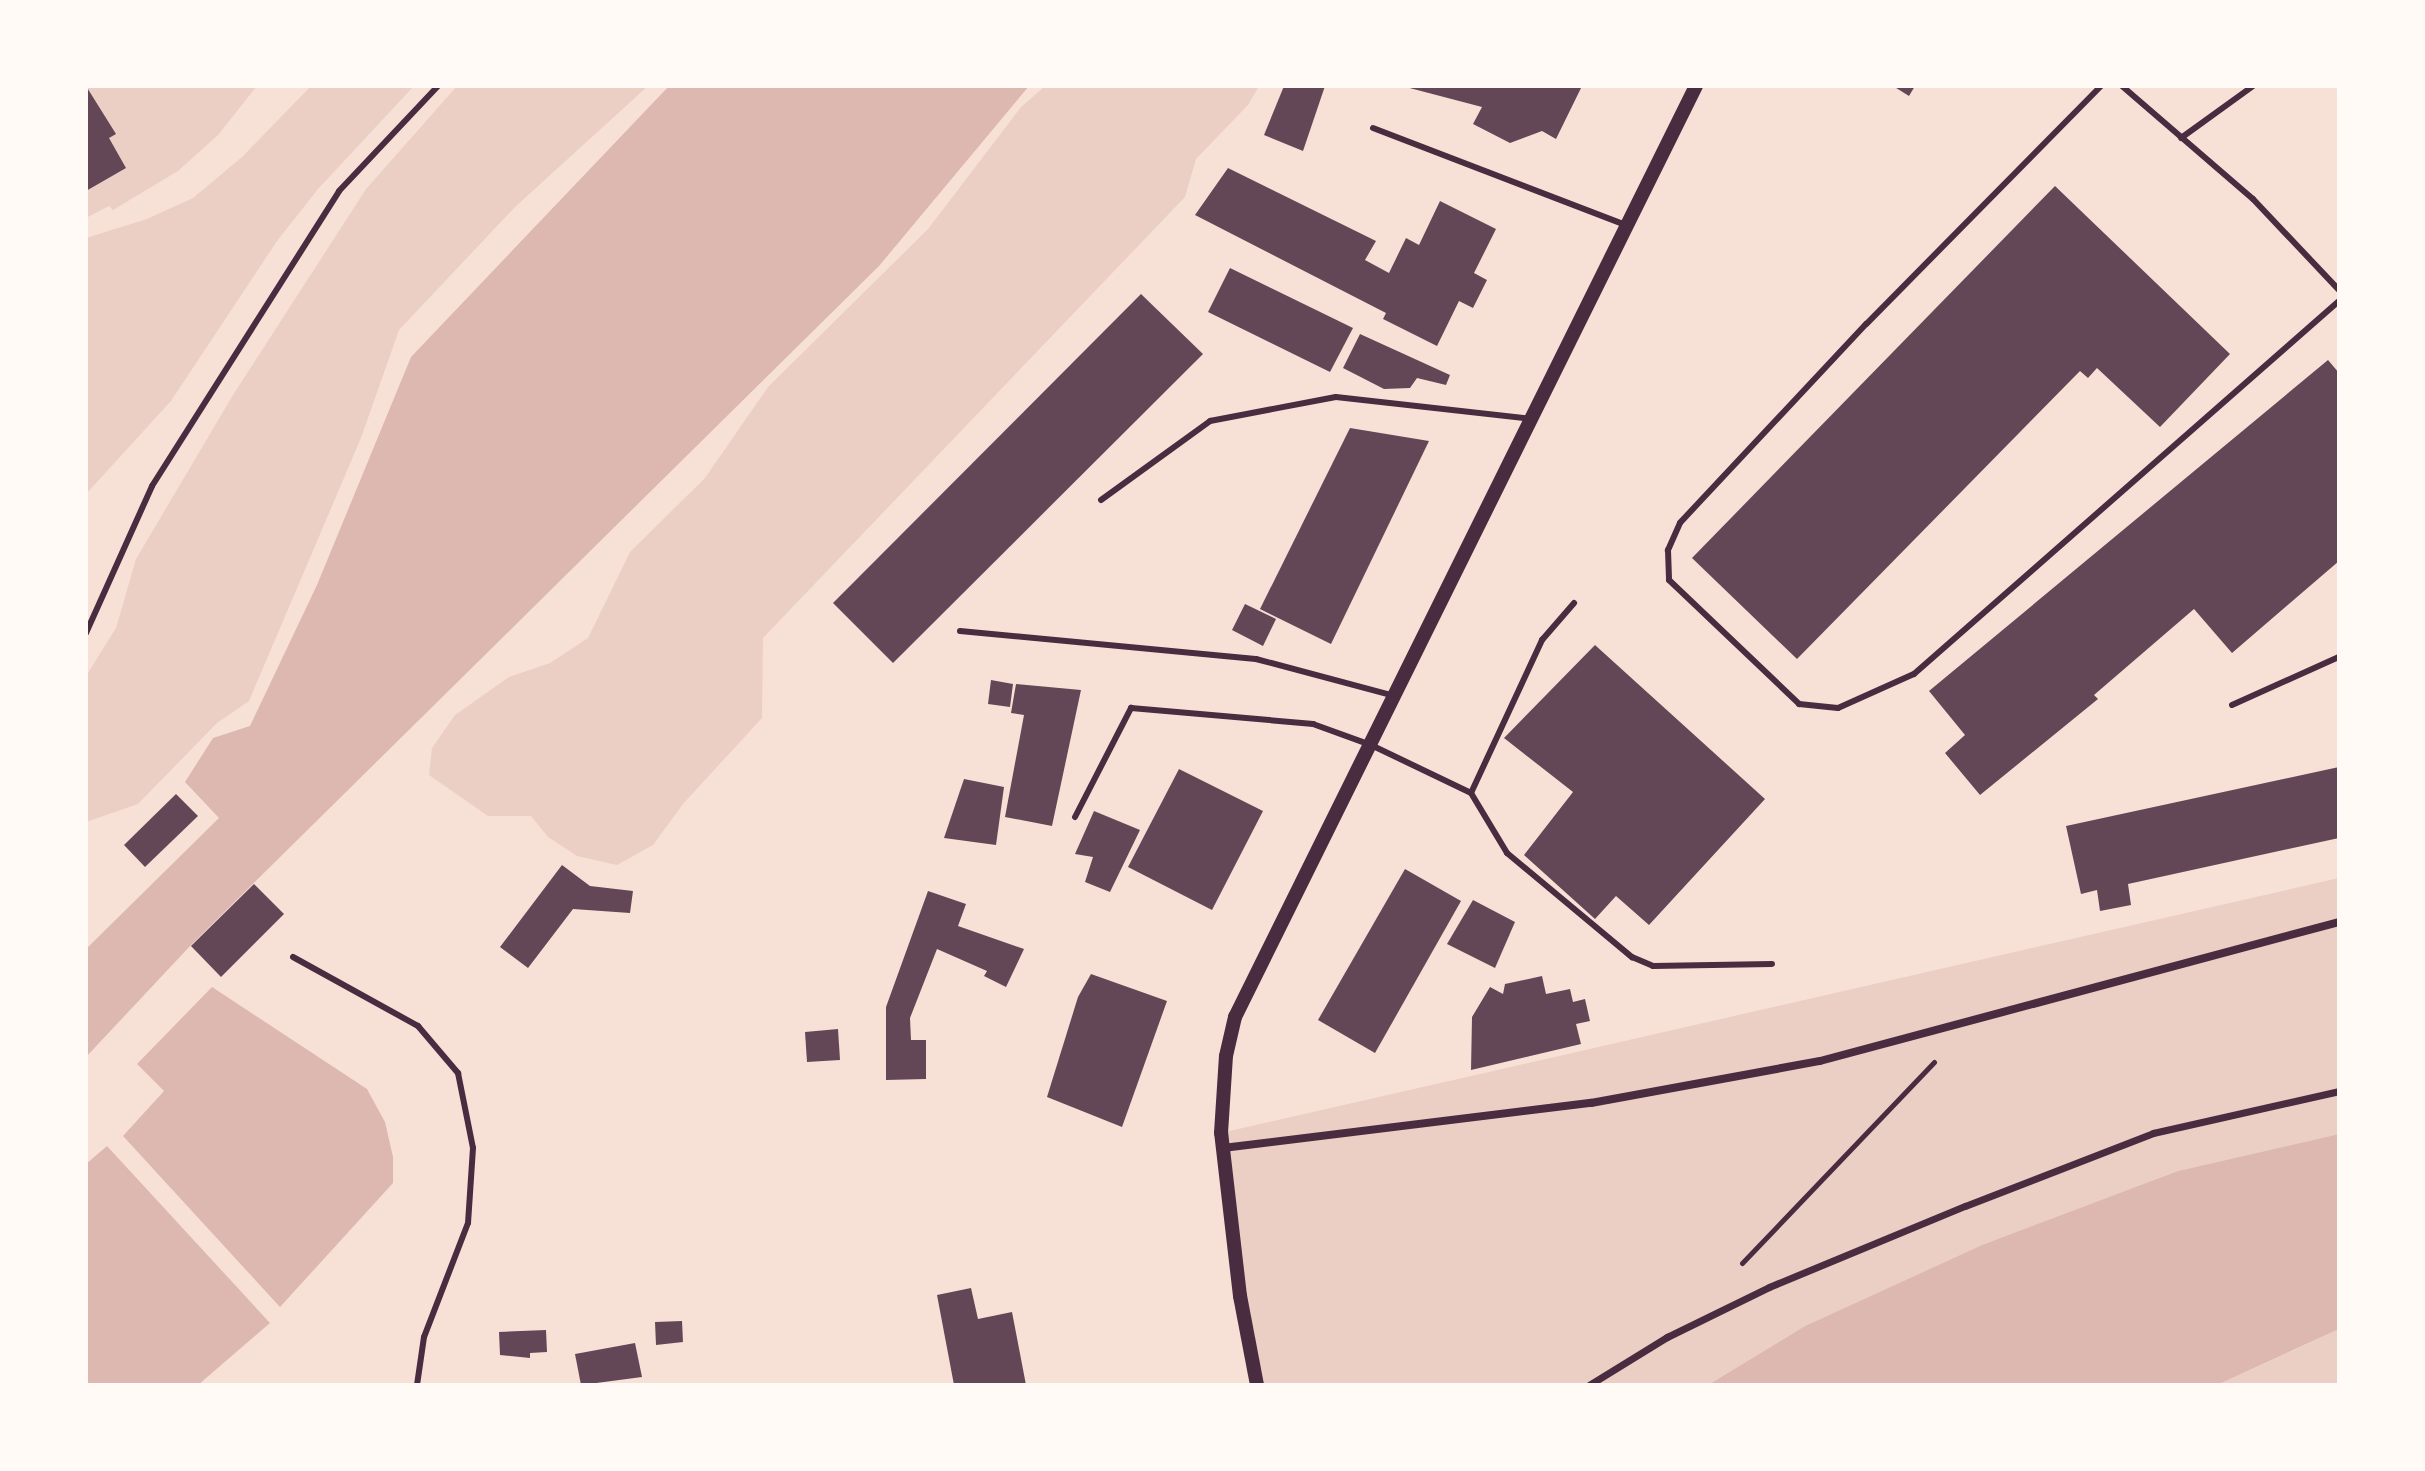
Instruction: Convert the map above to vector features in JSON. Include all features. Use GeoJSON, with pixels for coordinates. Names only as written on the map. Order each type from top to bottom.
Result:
{"type":"FeatureCollection","features":[{"type":"Feature","properties":{"kind":"street"},"geometry":{"type":"LineString","coordinates":[[1257,1385],[1240,1296],[1223,1148],[1223,1083],[1235,1017],[1696,86]]}},
{"type":"Feature","properties":{"kind":"street"},"geometry":{"type":"LineString","coordinates":[[1223,1148],[1591,1103],[1820,1061],[1954,1028],[2339,922]]}},
{"type":"Feature","properties":{"kind":"street"},"geometry":{"type":"LineString","coordinates":[[1589,1385],[1667,1337],[1757,1293],[1965,1206],[2153,1133],[2339,1091]]}},
{"type":"Feature","properties":{"kind":"lane"},"geometry":{"type":"LineString","coordinates":[[86,633],[152,486],[339,191],[438,86]]}},
{"type":"Feature","properties":{"kind":"lane"},"geometry":{"type":"LineString","coordinates":[[2101,86],[1866,324],[1680,523],[1668,550],[1669,580],[1799,704],[1838,708],[1914,674],[2339,301]]}},
{"type":"Feature","properties":{"kind":"lane"},"geometry":{"type":"LineString","coordinates":[[2122,86],[2253,199],[2339,290]]}},
{"type":"Feature","properties":{"kind":"lane"},"geometry":{"type":"LineString","coordinates":[[2181,138],[2253,86]]}},
{"type":"Feature","properties":{"kind":"lane"},"geometry":{"type":"LineString","coordinates":[[1373,128],[1626,225]]}},
{"type":"Feature","properties":{"kind":"lane"},"geometry":{"type":"LineString","coordinates":[[1101,500],[1210,421],[1336,397],[1531,419]]}},
{"type":"Feature","properties":{"kind":"lane"},"geometry":{"type":"LineString","coordinates":[[1471,793],[1542,640],[1574,603]]}},
{"type":"Feature","properties":{"kind":"lane"},"geometry":{"type":"LineString","coordinates":[[960,631],[1256,659],[1395,696]]}},
{"type":"Feature","properties":{"kind":"lane"},"geometry":{"type":"LineString","coordinates":[[2232,705],[2339,657]]}},
{"type":"Feature","properties":{"kind":"lane"},"geometry":{"type":"LineString","coordinates":[[1075,817],[1131,708],[1313,724],[1371,745],[1471,793],[1507,853],[1632,957],[1653,966],[1772,964]]}},
{"type":"Feature","properties":{"kind":"lane"},"geometry":{"type":"LineString","coordinates":[[293,957],[418,1026],[458,1073],[473,1148],[468,1223],[424,1337],[417,1385]]}},
{"type":"Feature","properties":{"kind":"path"},"geometry":{"type":"LineString","coordinates":[[1738,1267],[1926,1076],[1954,1028]]}},
{"type":"Feature","properties":{"kind":"shaded area"},"geometry":{"type":"Polygon","coordinates":[[[86,86],[257,86],[218,135],[178,171],[113,210],[109,206],[86,218],[86,86]]]}},
{"type":"Feature","properties":{"kind":"shaded area"},"geometry":{"type":"Polygon","coordinates":[[[311,86],[414,86],[318,189],[277,241],[171,401],[86,494],[86,238],[147,219],[193,198],[242,157],[311,86]]]}},
{"type":"Feature","properties":{"kind":"shaded area"},"geometry":{"type":"Polygon","coordinates":[[[457,86],[648,86],[515,207],[399,330],[361,438],[249,701],[217,723],[138,804],[86,822],[86,676],[116,628],[136,559],[233,395],[366,189],[457,86]]]}},
{"type":"Feature","properties":{"kind":"shaded area"},"geometry":{"type":"Polygon","coordinates":[[[669,86],[1029,86],[879,266],[191,945],[86,1057],[86,949],[219,818],[185,782],[213,738],[250,726],[317,585],[411,357],[669,86]]]}},
{"type":"Feature","properties":{"kind":"shaded area"},"geometry":{"type":"Polygon","coordinates":[[[1045,86],[1259,86],[1248,105],[1196,159],[1185,197],[763,638],[762,718],[683,804],[653,845],[617,865],[577,856],[548,837],[531,816],[488,816],[429,775],[432,748],[455,715],[509,677],[550,663],[588,638],[630,552],[705,478],[768,387],[928,229],[1021,107],[1045,86]]]}},
{"type":"Feature","properties":{"kind":"shaded area"},"geometry":{"type":"Polygon","coordinates":[[[2339,878],[2339,1134],[2178,1171],[1982,1245],[1805,1326],[1708,1385],[1257,1385],[1221,1133],[2339,878]]]}},
{"type":"Feature","properties":{"kind":"shaded area"},"geometry":{"type":"Polygon","coordinates":[[[212,987],[367,1089],[385,1122],[393,1157],[393,1183],[280,1307],[123,1136],[164,1091],[137,1064],[212,987]]]}},
{"type":"Feature","properties":{"kind":"shaded area"},"geometry":{"type":"Polygon","coordinates":[[[2339,1134],[2339,1329],[2217,1385],[1708,1385],[1805,1326],[1982,1245],[2178,1171],[2339,1134]]]}},
{"type":"Feature","properties":{"kind":"shaded area"},"geometry":{"type":"Polygon","coordinates":[[[107,1146],[270,1323],[198,1385],[86,1385],[86,1164],[107,1146]]]}},
{"type":"Feature","properties":{"kind":"shaded area"},"geometry":{"type":"Polygon","coordinates":[[[2339,1329],[2339,1385],[2217,1385],[2266,1363],[2339,1329]]]}},
{"type":"Feature","properties":{"kind":"building"},"geometry":{"type":"Polygon","coordinates":[[[86,86],[116,134],[109,138],[126,168],[86,191],[86,86]]]}},
{"type":"Feature","properties":{"kind":"building"},"geometry":{"type":"Polygon","coordinates":[[[1284,86],[1325,86],[1303,151],[1264,135],[1284,86]]]}},
{"type":"Feature","properties":{"kind":"building"},"geometry":{"type":"Polygon","coordinates":[[[1402,86],[1582,86],[1556,139],[1542,131],[1510,143],[1473,124],[1482,107],[1402,86]]]}},
{"type":"Feature","properties":{"kind":"building"},"geometry":{"type":"Polygon","coordinates":[[[1893,86],[1915,86],[1909,96],[1893,86]]]}},
{"type":"Feature","properties":{"kind":"building"},"geometry":{"type":"Polygon","coordinates":[[[1228,168],[1376,241],[1365,260],[1389,273],[1406,238],[1419,245],[1440,201],[1496,229],[1474,273],[1487,280],[1473,308],[1459,301],[1437,346],[1383,319],[1386,313],[1195,215],[1228,168]]]}},
{"type":"Feature","properties":{"kind":"building"},"geometry":{"type":"Polygon","coordinates":[[[2055,186],[2230,354],[2160,427],[2097,368],[2088,378],[2080,371],[1797,659],[1692,558],[2055,186]]]}},
{"type":"Feature","properties":{"kind":"building"},"geometry":{"type":"Polygon","coordinates":[[[1230,268],[1353,328],[1330,372],[1208,312],[1230,268]]]}},
{"type":"Feature","properties":{"kind":"building"},"geometry":{"type":"Polygon","coordinates":[[[1141,294],[1203,354],[893,663],[833,603],[1141,294]]]}},
{"type":"Feature","properties":{"kind":"building"},"geometry":{"type":"Polygon","coordinates":[[[1360,334],[1450,375],[1446,385],[1417,378],[1410,388],[1384,389],[1343,368],[1360,334]]]}},
{"type":"Feature","properties":{"kind":"building"},"geometry":{"type":"Polygon","coordinates":[[[2328,360],[2339,373],[2339,561],[2232,653],[2194,609],[2094,695],[2098,699],[1980,795],[1945,753],[1965,735],[1929,691],[2328,360]]]}},
{"type":"Feature","properties":{"kind":"building"},"geometry":{"type":"Polygon","coordinates":[[[1350,428],[1429,441],[1331,644],[1260,609],[1350,428]]]}},
{"type":"Feature","properties":{"kind":"building"},"geometry":{"type":"Polygon","coordinates":[[[1245,604],[1276,619],[1263,646],[1232,630],[1245,604]]]}},
{"type":"Feature","properties":{"kind":"building"},"geometry":{"type":"Polygon","coordinates":[[[1595,645],[1765,799],[1649,925],[1616,896],[1595,919],[1524,855],[1573,792],[1504,738],[1595,645]]]}},
{"type":"Feature","properties":{"kind":"building"},"geometry":{"type":"Polygon","coordinates":[[[991,680],[1013,684],[1010,707],[988,704],[991,680]]]}},
{"type":"Feature","properties":{"kind":"building"},"geometry":{"type":"Polygon","coordinates":[[[1016,684],[1081,690],[1052,826],[1005,817],[1024,715],[1011,713],[1016,684]]]}},
{"type":"Feature","properties":{"kind":"building"},"geometry":{"type":"Polygon","coordinates":[[[2339,767],[2339,838],[2128,884],[2131,905],[2100,911],[2097,890],[2081,894],[2066,826],[2339,767]]]}},
{"type":"Feature","properties":{"kind":"building"},"geometry":{"type":"Polygon","coordinates":[[[1179,769],[1263,811],[1212,910],[1128,867],[1179,769]]]}},
{"type":"Feature","properties":{"kind":"building"},"geometry":{"type":"Polygon","coordinates":[[[964,779],[1004,787],[996,845],[944,838],[964,779]]]}},
{"type":"Feature","properties":{"kind":"building"},"geometry":{"type":"Polygon","coordinates":[[[176,794],[198,816],[145,867],[124,845],[176,794]]]}},
{"type":"Feature","properties":{"kind":"building"},"geometry":{"type":"Polygon","coordinates":[[[1094,811],[1140,830],[1110,892],[1085,882],[1093,857],[1075,854],[1094,811]]]}},
{"type":"Feature","properties":{"kind":"building"},"geometry":{"type":"Polygon","coordinates":[[[562,865],[590,886],[633,891],[630,913],[573,909],[528,968],[500,947],[562,865]]]}},
{"type":"Feature","properties":{"kind":"building"},"geometry":{"type":"Polygon","coordinates":[[[1405,869],[1461,901],[1375,1053],[1318,1020],[1405,869]]]}},
{"type":"Feature","properties":{"kind":"building"},"geometry":{"type":"Polygon","coordinates":[[[254,884],[284,914],[221,977],[191,946],[254,884]]]}},
{"type":"Feature","properties":{"kind":"building"},"geometry":{"type":"Polygon","coordinates":[[[928,891],[966,904],[958,926],[1024,949],[1006,987],[984,976],[987,971],[937,949],[910,1018],[911,1040],[926,1040],[926,1079],[886,1080],[886,1007],[928,891]]]}},
{"type":"Feature","properties":{"kind":"building"},"geometry":{"type":"Polygon","coordinates":[[[1473,900],[1515,922],[1495,968],[1447,944],[1473,900]]]}},
{"type":"Feature","properties":{"kind":"building"},"geometry":{"type":"Polygon","coordinates":[[[1091,974],[1167,1001],[1122,1127],[1047,1097],[1078,997],[1091,974]]]}},
{"type":"Feature","properties":{"kind":"building"},"geometry":{"type":"Polygon","coordinates":[[[1542,976],[1546,994],[1570,989],[1573,1002],[1585,999],[1590,1021],[1576,1024],[1581,1044],[1471,1070],[1472,1017],[1490,987],[1503,994],[1505,984],[1542,976]]]}},
{"type":"Feature","properties":{"kind":"building"},"geometry":{"type":"Polygon","coordinates":[[[838,1029],[840,1060],[807,1062],[805,1032],[838,1029]]]}},
{"type":"Feature","properties":{"kind":"building"},"geometry":{"type":"Polygon","coordinates":[[[971,1288],[978,1319],[1012,1312],[1026,1385],[954,1385],[937,1295],[971,1288]]]}},
{"type":"Feature","properties":{"kind":"building"},"geometry":{"type":"Polygon","coordinates":[[[682,1321],[683,1342],[656,1345],[655,1322],[682,1321]]]}},
{"type":"Feature","properties":{"kind":"building"},"geometry":{"type":"Polygon","coordinates":[[[546,1330],[547,1352],[530,1353],[530,1358],[500,1355],[499,1332],[546,1330]]]}},
{"type":"Feature","properties":{"kind":"building"},"geometry":{"type":"Polygon","coordinates":[[[635,1343],[642,1377],[581,1385],[575,1354],[635,1343]]]}}]}
